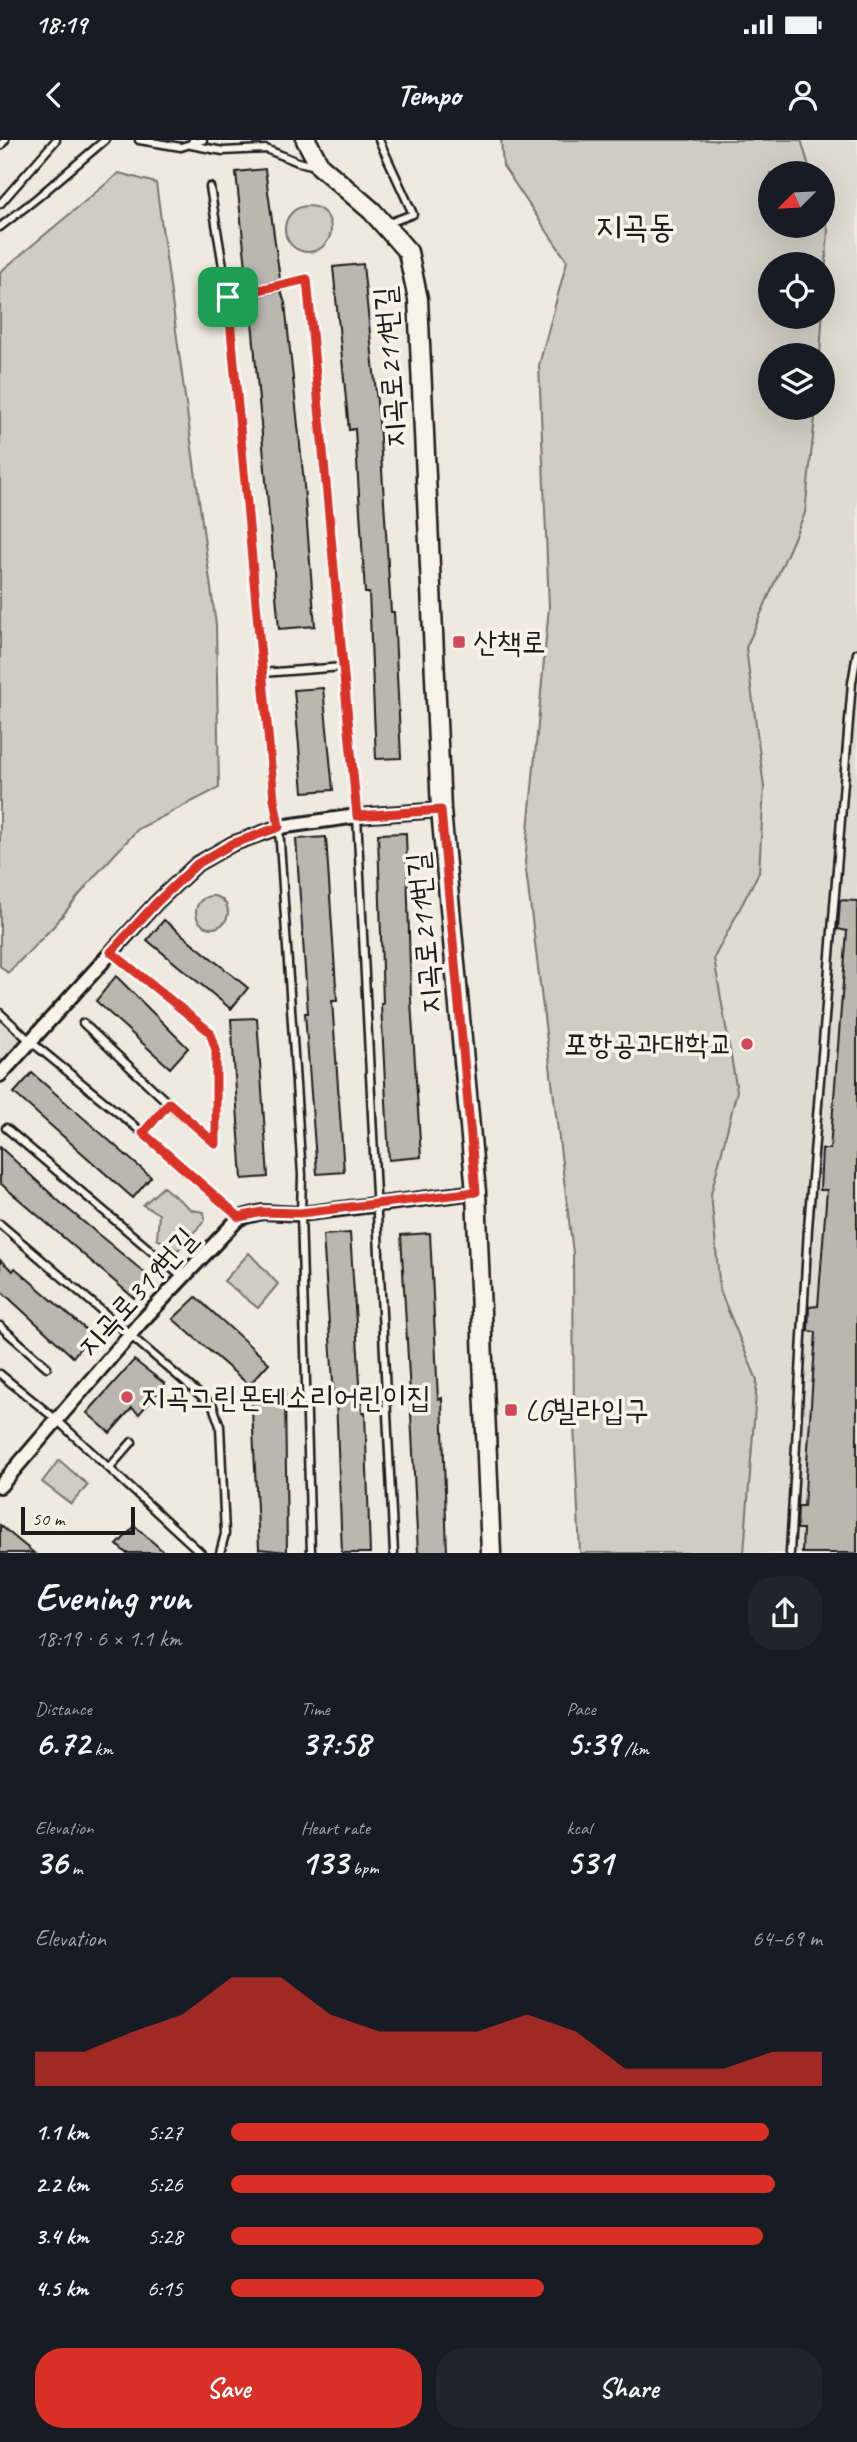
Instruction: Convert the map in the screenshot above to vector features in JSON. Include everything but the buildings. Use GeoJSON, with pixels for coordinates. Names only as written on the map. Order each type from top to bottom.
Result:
{"type":"FeatureCollection","features":[{"type":"Feature","properties":{"kind":"main road","name":"지곡로211번길"},"geometry":{"type":"LineString","coordinates":[[306,140],[320,166],[372,211],[408,252],[418,299],[441,810],[476,1192],[491,1553]]}},
{"type":"Feature","properties":{"kind":"street"},"geometry":{"type":"LineString","coordinates":[[0,1076],[156,903],[197,864],[232,844],[279,827],[357,816],[441,810]]}},
{"type":"Feature","properties":{"kind":"street","name":"지곡로319번길"},"geometry":{"type":"LineString","coordinates":[[1,1482],[239,1217],[262,1212],[300,1213],[476,1192]]}},
{"type":"Feature","properties":{"kind":"lane"},"geometry":{"type":"LineString","coordinates":[[0,146],[5,140]]}},
{"type":"Feature","properties":{"kind":"lane"},"geometry":{"type":"LineString","coordinates":[[0,204],[56,140]]}},
{"type":"Feature","properties":{"kind":"lane"},"geometry":{"type":"LineString","coordinates":[[0,227],[105,140]]}},
{"type":"Feature","properties":{"kind":"lane"},"geometry":{"type":"LineString","coordinates":[[139,140],[181,147],[203,140]]}},
{"type":"Feature","properties":{"kind":"lane"},"geometry":{"type":"LineString","coordinates":[[379,140],[413,214],[384,224]]}},
{"type":"Feature","properties":{"kind":"lane"},"geometry":{"type":"LineString","coordinates":[[192,142],[223,151],[266,149],[298,162],[320,166]]}},
{"type":"Feature","properties":{"kind":"lane"},"geometry":{"type":"LineString","coordinates":[[210,187],[228,297],[274,799],[279,827],[302,1175],[300,1213],[311,1553]]}},
{"type":"Feature","properties":{"kind":"lane"},"geometry":{"type":"LineString","coordinates":[[228,297],[307,279],[357,816],[394,1553]]}},
{"type":"Feature","properties":{"kind":"lane"},"geometry":{"type":"LineString","coordinates":[[790,1553],[808,1228],[852,683],[857,653]]}},
{"type":"Feature","properties":{"kind":"lane"},"geometry":{"type":"LineString","coordinates":[[262,673],[343,667]]}},
{"type":"Feature","properties":{"kind":"lane"},"geometry":{"type":"LineString","coordinates":[[83,1023],[216,1144],[216,1050],[210,1032],[111,952]]}},
{"type":"Feature","properties":{"kind":"lane"},"geometry":{"type":"LineString","coordinates":[[0,1013],[239,1217]]}},
{"type":"Feature","properties":{"kind":"lane"},"geometry":{"type":"LineString","coordinates":[[143,1133],[169,1103]]}},
{"type":"Feature","properties":{"kind":"lane"},"geometry":{"type":"LineString","coordinates":[[6,1128],[183,1278]]}},
{"type":"Feature","properties":{"kind":"lane"},"geometry":{"type":"LineString","coordinates":[[0,1224],[213,1405],[220,1426],[225,1522],[220,1553]]}},
{"type":"Feature","properties":{"kind":"lane"},"geometry":{"type":"LineString","coordinates":[[0,1326],[47,1367]]}},
{"type":"Feature","properties":{"kind":"lane"},"geometry":{"type":"LineString","coordinates":[[0,1374],[58,1421],[201,1553]]}},
{"type":"Feature","properties":{"kind":"lane"},"geometry":{"type":"LineString","coordinates":[[109,1468],[132,1442]]}},
{"type":"Feature","properties":{"kind":"shaded area"},"geometry":{"type":"Polygon","coordinates":[[[501,140],[801,140],[807,161],[758,161],[758,238],[827,238],[827,252],[758,252],[758,329],[822,329],[821,343],[758,343],[758,420],[815,420],[805,513],[746,648],[764,787],[759,872],[714,958],[737,1091],[711,1194],[720,1291],[757,1380],[744,1553],[580,1553],[574,1425],[573,1253],[525,862],[549,607],[539,365],[567,261],[503,166],[501,140]]]}},
{"type":"Feature","properties":{"kind":"shaded area","name":"포항공과대학교"},"geometry":{"type":"Polygon","coordinates":[[[671,140],[857,140],[857,1553],[651,1553],[671,140]]]}},
{"type":"Feature","properties":{"kind":"shaded area"},"geometry":{"type":"Polygon","coordinates":[[[119,173],[156,183],[216,625],[219,788],[138,829],[53,927],[8,973],[0,966],[0,272],[119,173]]]}},
{"type":"Feature","properties":{"kind":"shaded area"},"geometry":{"type":"Polygon","coordinates":[[[308,206],[324,213],[331,229],[324,245],[308,252],[292,245],[285,229],[292,213],[308,206]]]}},
{"type":"Feature","properties":{"kind":"shaded area"},"geometry":{"type":"Polygon","coordinates":[[[212,896],[224,900],[228,912],[224,924],[212,928],[200,924],[196,912],[200,900],[212,896]]]}},
{"type":"Feature","properties":{"kind":"shaded area"},"geometry":{"type":"Polygon","coordinates":[[[0,1013],[30,1041],[0,1075],[0,1013]]]}},
{"type":"Feature","properties":{"kind":"shaded area"},"geometry":{"type":"Polygon","coordinates":[[[163,1187],[192,1210],[204,1212],[205,1220],[178,1250],[157,1239],[159,1214],[143,1205],[163,1187]]]}},
{"type":"Feature","properties":{"kind":"shaded area"},"geometry":{"type":"Polygon","coordinates":[[[249,1253],[278,1284],[258,1308],[224,1281],[249,1253]]]}},
{"type":"Feature","properties":{"kind":"shaded area"},"geometry":{"type":"Polygon","coordinates":[[[59,1460],[88,1485],[71,1504],[42,1482],[59,1460]]]}},
{"type":"Feature","properties":{"kind":"place","name":"산책로"},"geometry":{"type":"Point","coordinates":[459,642]}},
{"type":"Feature","properties":{"kind":"place","name":"포항공과대학교"},"geometry":{"type":"Point","coordinates":[747,1044]}},
{"type":"Feature","properties":{"kind":"place","name":"지곡그린몬테소리어린이집"},"geometry":{"type":"Point","coordinates":[127,1397]}},
{"type":"Feature","properties":{"kind":"place","name":"LG빌라입구"},"geometry":{"type":"Point","coordinates":[511,1410]}},
{"type":"Feature","properties":{"kind":"district","name":"지곡동"},"geometry":{"type":"Point","coordinates":[635,225]}},
{"type":"Feature","properties":{"kind":"route"},"geometry":{"type":"LineString","coordinates":[[307,279],[357,816],[441,810],[476,1192],[300,1213],[262,1212],[239,1217],[143,1133],[169,1103],[216,1144],[216,1050],[210,1032],[111,952],[197,864],[232,844],[279,827],[274,799],[228,297],[307,279]]}}]}
